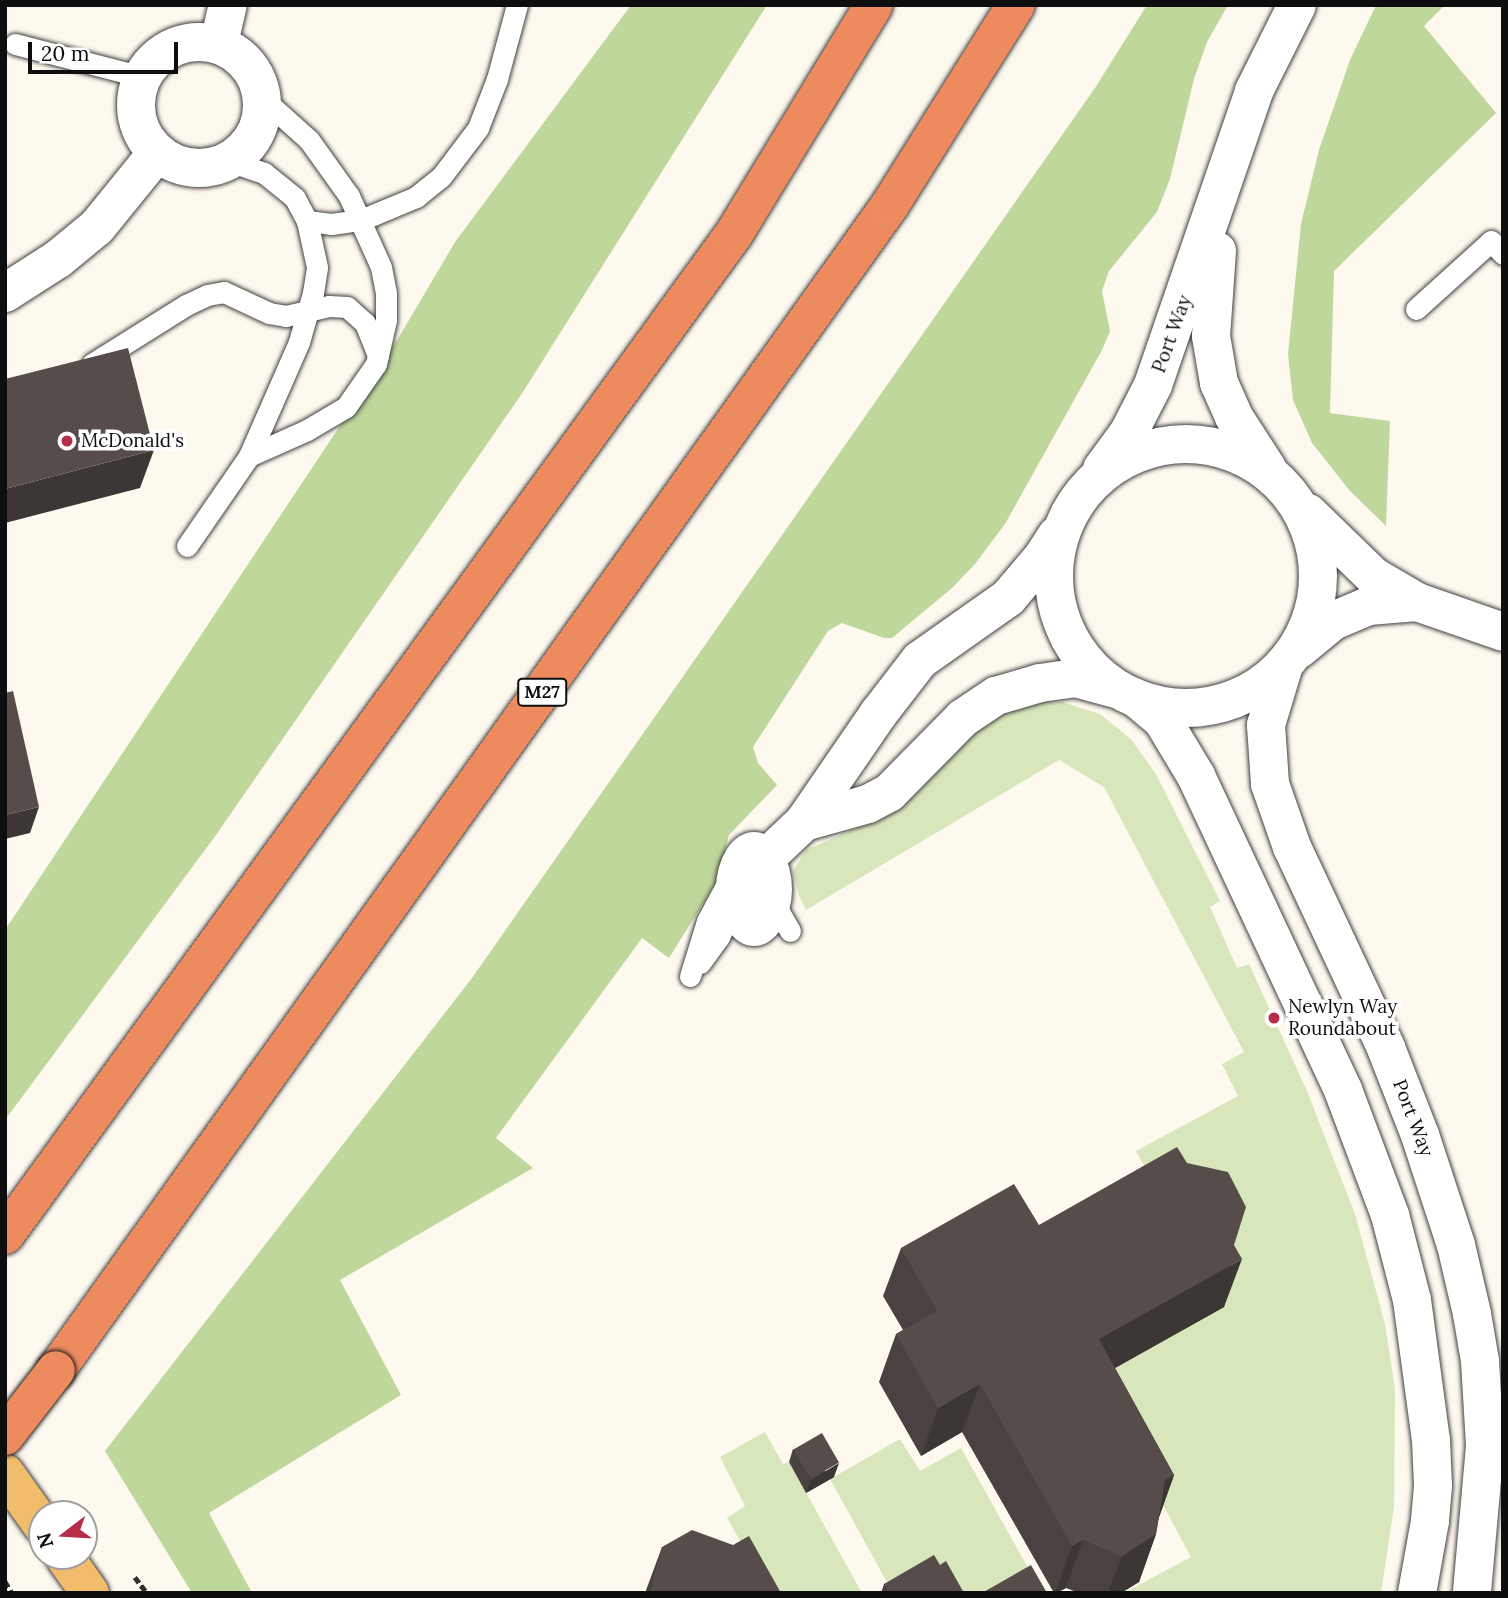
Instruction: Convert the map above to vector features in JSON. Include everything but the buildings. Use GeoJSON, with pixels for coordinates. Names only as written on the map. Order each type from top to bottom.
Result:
{"type":"FeatureCollection","features":[{"type":"Feature","properties":{"kind":"highway"},"geometry":{"type":"LineString","coordinates":[[5,1235],[734,234],[874,5]]}},
{"type":"Feature","properties":{"kind":"highway","name":"M27"},"geometry":{"type":"LineString","coordinates":[[5,1436],[56,1370],[890,205],[1016,5]]}},
{"type":"Feature","properties":{"kind":"main road"},"geometry":{"type":"LineString","coordinates":[[5,1473],[28,1505]]}},
{"type":"Feature","properties":{"kind":"main road"},"geometry":{"type":"LineString","coordinates":[[74,1570],[90,1593]]}},
{"type":"Feature","properties":{"kind":"street"},"geometry":{"type":"LineString","coordinates":[[219,43],[228,5]]}},
{"type":"Feature","properties":{"kind":"street","name":"Port Way"},"geometry":{"type":"LineString","coordinates":[[1074,507],[1129,432],[1153,385],[1264,69],[1297,5]]}},
{"type":"Feature","properties":{"kind":"street"},"geometry":{"type":"LineString","coordinates":[[192,42],[219,43],[235,51],[257,79],[262,116],[256,134],[244,150],[229,161],[211,168],[192,168],[173,163],[157,153],[146,140],[136,109],[143,77],[155,60],[172,48],[192,42]]}},
{"type":"Feature","properties":{"kind":"street"},"geometry":{"type":"LineString","coordinates":[[10,285],[58,259],[97,227],[157,153]]}},
{"type":"Feature","properties":{"kind":"street","name":"Port Way"},"geometry":{"type":"LineString","coordinates":[[1232,159],[1212,285],[1212,336],[1225,400],[1282,486]]}},
{"type":"Feature","properties":{"kind":"street"},"geometry":{"type":"LineString","coordinates":[[754,874],[804,822],[879,713],[920,660],[1008,598],[1042,558],[1074,507],[1119,462],[1165,445],[1214,446],[1244,457],[1282,486],[1336,544],[1373,576],[1417,602],[1503,632]]}},
{"type":"Feature","properties":{"kind":"street"},"geometry":{"type":"LineString","coordinates":[[1282,486],[1309,527],[1319,575],[1310,623],[1290,658]]}},
{"type":"Feature","properties":{"kind":"street"},"geometry":{"type":"LineString","coordinates":[[1074,507],[1054,569],[1060,617],[1084,660],[1163,722],[1196,776],[1343,1090],[1390,1215],[1412,1300],[1431,1440],[1433,1486],[1430,1521],[1417,1593]]}},
{"type":"Feature","properties":{"kind":"street"},"geometry":{"type":"LineString","coordinates":[[804,822],[868,804],[889,793],[963,718],[996,696],[1041,683],[1075,678],[1101,682],[1129,695],[1167,707],[1215,705],[1260,686],[1333,621],[1368,607],[1417,602]]}},
{"type":"Feature","properties":{"kind":"street","name":"Port Way"},"geometry":{"type":"LineString","coordinates":[[1290,658],[1266,725],[1270,784],[1292,847],[1386,1048],[1420,1135],[1456,1245],[1472,1314],[1483,1393],[1485,1446],[1472,1593]]}},
{"type":"Feature","properties":{"kind":"lane"},"geometry":{"type":"LineString","coordinates":[[307,221],[331,224],[361,220],[416,197],[457,159],[478,128],[497,79],[517,5]]}},
{"type":"Feature","properties":{"kind":"lane"},"geometry":{"type":"LineString","coordinates":[[15,44],[143,77]]}},
{"type":"Feature","properties":{"kind":"lane"},"geometry":{"type":"LineString","coordinates":[[249,456],[307,430],[346,407],[362,387],[378,357],[386,320],[386,293],[380,267],[361,220],[337,178],[309,140],[261,97]]}},
{"type":"Feature","properties":{"kind":"lane"},"geometry":{"type":"LineString","coordinates":[[187,546],[249,456],[299,342],[317,267],[307,221],[295,198],[264,173],[229,161]]}},
{"type":"Feature","properties":{"kind":"lane"},"geometry":{"type":"LineString","coordinates":[[1416,310],[1491,241],[1503,254]]}},
{"type":"Feature","properties":{"kind":"lane"},"geometry":{"type":"LineString","coordinates":[[78,372],[112,353],[138,333],[207,295],[224,292],[278,314],[307,312],[339,305],[357,313],[372,336],[378,357]]}},
{"type":"Feature","properties":{"kind":"lane"},"geometry":{"type":"LineString","coordinates":[[754,874],[790,932]]}},
{"type":"Feature","properties":{"kind":"path"},"geometry":{"type":"LineString","coordinates":[[5,1581],[12,1593]]}},
{"type":"Feature","properties":{"kind":"green space"},"geometry":{"type":"Polygon","coordinates":[[[631,5],[767,5],[521,395],[216,835],[5,1120],[5,930],[399,337],[455,242],[631,5]]]}},
{"type":"Feature","properties":{"kind":"green space"},"geometry":{"type":"Polygon","coordinates":[[[1147,5],[1228,5],[1207,42],[1194,79],[1170,179],[1157,212],[1109,271],[1102,291],[1110,331],[1102,350],[1005,524],[975,564],[952,588],[892,638],[884,638],[842,623],[828,631],[753,747],[758,763],[777,785],[729,835],[717,881],[669,958],[642,938],[496,1138],[533,1168],[340,1280],[401,1395],[209,1513],[252,1593],[192,1593],[105,1451],[472,978],[1095,88],[1147,5]]]}},
{"type":"Feature","properties":{"kind":"green space"},"geometry":{"type":"Polygon","coordinates":[[[1376,5],[1445,5],[1424,26],[1496,113],[1334,271],[1330,413],[1390,421],[1386,526],[1350,491],[1312,443],[1293,400],[1288,354],[1301,224],[1319,150],[1350,60],[1376,5]]]}},
{"type":"Feature","properties":{"kind":"green space"},"geometry":{"type":"Polygon","coordinates":[[[1062,702],[1100,714],[1131,739],[1156,774],[1220,901],[1210,907],[1237,968],[1249,964],[1307,1091],[1355,1214],[1385,1324],[1395,1389],[1394,1507],[1381,1593],[1124,1593],[1191,1557],[1099,1386],[1160,1194],[1136,1151],[1238,1096],[1222,1064],[1244,1052],[1104,787],[1059,760],[806,910],[799,896],[793,871],[806,850],[884,816],[964,739],[998,712],[1033,703],[1062,702]]]}},
{"type":"Feature","properties":{"kind":"green space"},"geometry":{"type":"Polygon","coordinates":[[[765,1432],[783,1464],[789,1462],[862,1593],[746,1593],[758,1572],[727,1518],[745,1506],[720,1457],[765,1432]]]}},
{"type":"Feature","properties":{"kind":"green space"},"geometry":{"type":"Polygon","coordinates":[[[900,1439],[920,1471],[961,1448],[1042,1593],[949,1593],[888,1584],[830,1479],[900,1439]]]}},
{"type":"Feature","properties":{"kind":"place","name":"McDonald's"},"geometry":{"type":"Point","coordinates":[67,441]}},
{"type":"Feature","properties":{"kind":"place","name":"Newlyn Way Roundabout"},"geometry":{"type":"Point","coordinates":[1274,1018]}}]}
